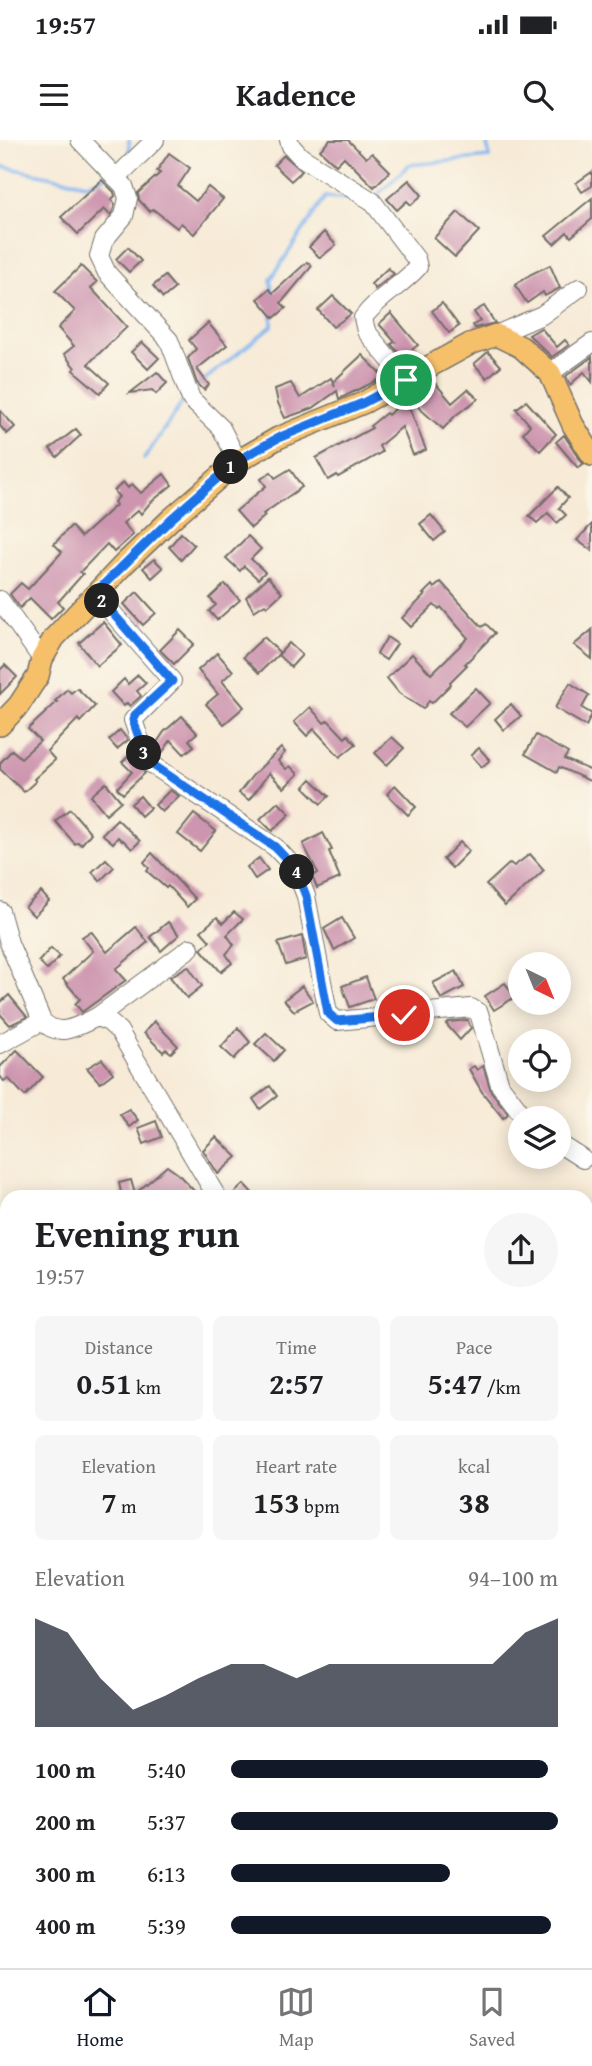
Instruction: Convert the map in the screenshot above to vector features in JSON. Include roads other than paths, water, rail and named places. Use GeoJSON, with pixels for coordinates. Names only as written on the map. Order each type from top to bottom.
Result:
{"type":"FeatureCollection","features":[{"type":"Feature","properties":{"kind":"main road"},"geometry":{"type":"LineString","coordinates":[[0,725],[19,705],[38,676],[42,659],[54,638],[95,593],[171,519],[237,461],[278,438],[363,403],[470,344],[496,335],[521,347],[550,373],[573,425],[592,455]]}},
{"type":"Feature","properties":{"kind":"street"},"geometry":{"type":"LineString","coordinates":[[80,140],[124,186],[128,198],[124,216],[104,240],[99,256],[107,273],[169,340],[191,399],[220,428],[237,461]]}},
{"type":"Feature","properties":{"kind":"street"},"geometry":{"type":"LineString","coordinates":[[116,178],[155,140]]}},
{"type":"Feature","properties":{"kind":"street"},"geometry":{"type":"LineString","coordinates":[[289,140],[301,157],[372,201],[416,260],[418,267],[410,276],[363,318],[366,331],[406,380]]}},
{"type":"Feature","properties":{"kind":"street"},"geometry":{"type":"LineString","coordinates":[[496,335],[542,315],[579,288]]}},
{"type":"Feature","properties":{"kind":"street"},"geometry":{"type":"LineString","coordinates":[[550,373],[592,343]]}},
{"type":"Feature","properties":{"kind":"street"},"geometry":{"type":"LineString","coordinates":[[95,593],[172,681],[135,715],[133,720],[146,758],[275,847],[295,868],[306,896],[328,1013],[337,1021],[475,1009],[479,1013],[500,1085],[516,1106]]}},
{"type":"Feature","properties":{"kind":"street"},"geometry":{"type":"LineString","coordinates":[[0,600],[42,659]]}},
{"type":"Feature","properties":{"kind":"street"},"geometry":{"type":"LineString","coordinates":[[0,911],[9,943],[42,1021],[48,1027],[59,1031],[71,1029],[97,1017],[190,948]]}},
{"type":"Feature","properties":{"kind":"street"},"geometry":{"type":"LineString","coordinates":[[97,1017],[109,1021],[119,1031],[214,1190]]}},
{"type":"Feature","properties":{"kind":"street"},"geometry":{"type":"LineString","coordinates":[[0,1044],[42,1021]]}},
{"type":"Feature","properties":{"kind":"street"},"geometry":{"type":"LineString","coordinates":[[571,1151],[583,1159]]}},
{"type":"Feature","properties":{"kind":"waterway"},"geometry":{"type":"LineString","coordinates":[[129,140],[129,155]]}},
{"type":"Feature","properties":{"kind":"waterway"},"geometry":{"type":"LineString","coordinates":[[375,197],[409,165],[490,157],[486,140]]}},
{"type":"Feature","properties":{"kind":"waterway"},"geometry":{"type":"LineString","coordinates":[[0,166],[87,184],[106,176]]}},
{"type":"Feature","properties":{"kind":"waterway"},"geometry":{"type":"LineString","coordinates":[[272,294],[271,279],[325,197],[355,199]]}},
{"type":"Feature","properties":{"kind":"waterway"},"geometry":{"type":"LineString","coordinates":[[193,389],[272,326],[272,312]]}},
{"type":"Feature","properties":{"kind":"waterway"},"geometry":{"type":"LineString","coordinates":[[144,459],[184,400]]}}]}
